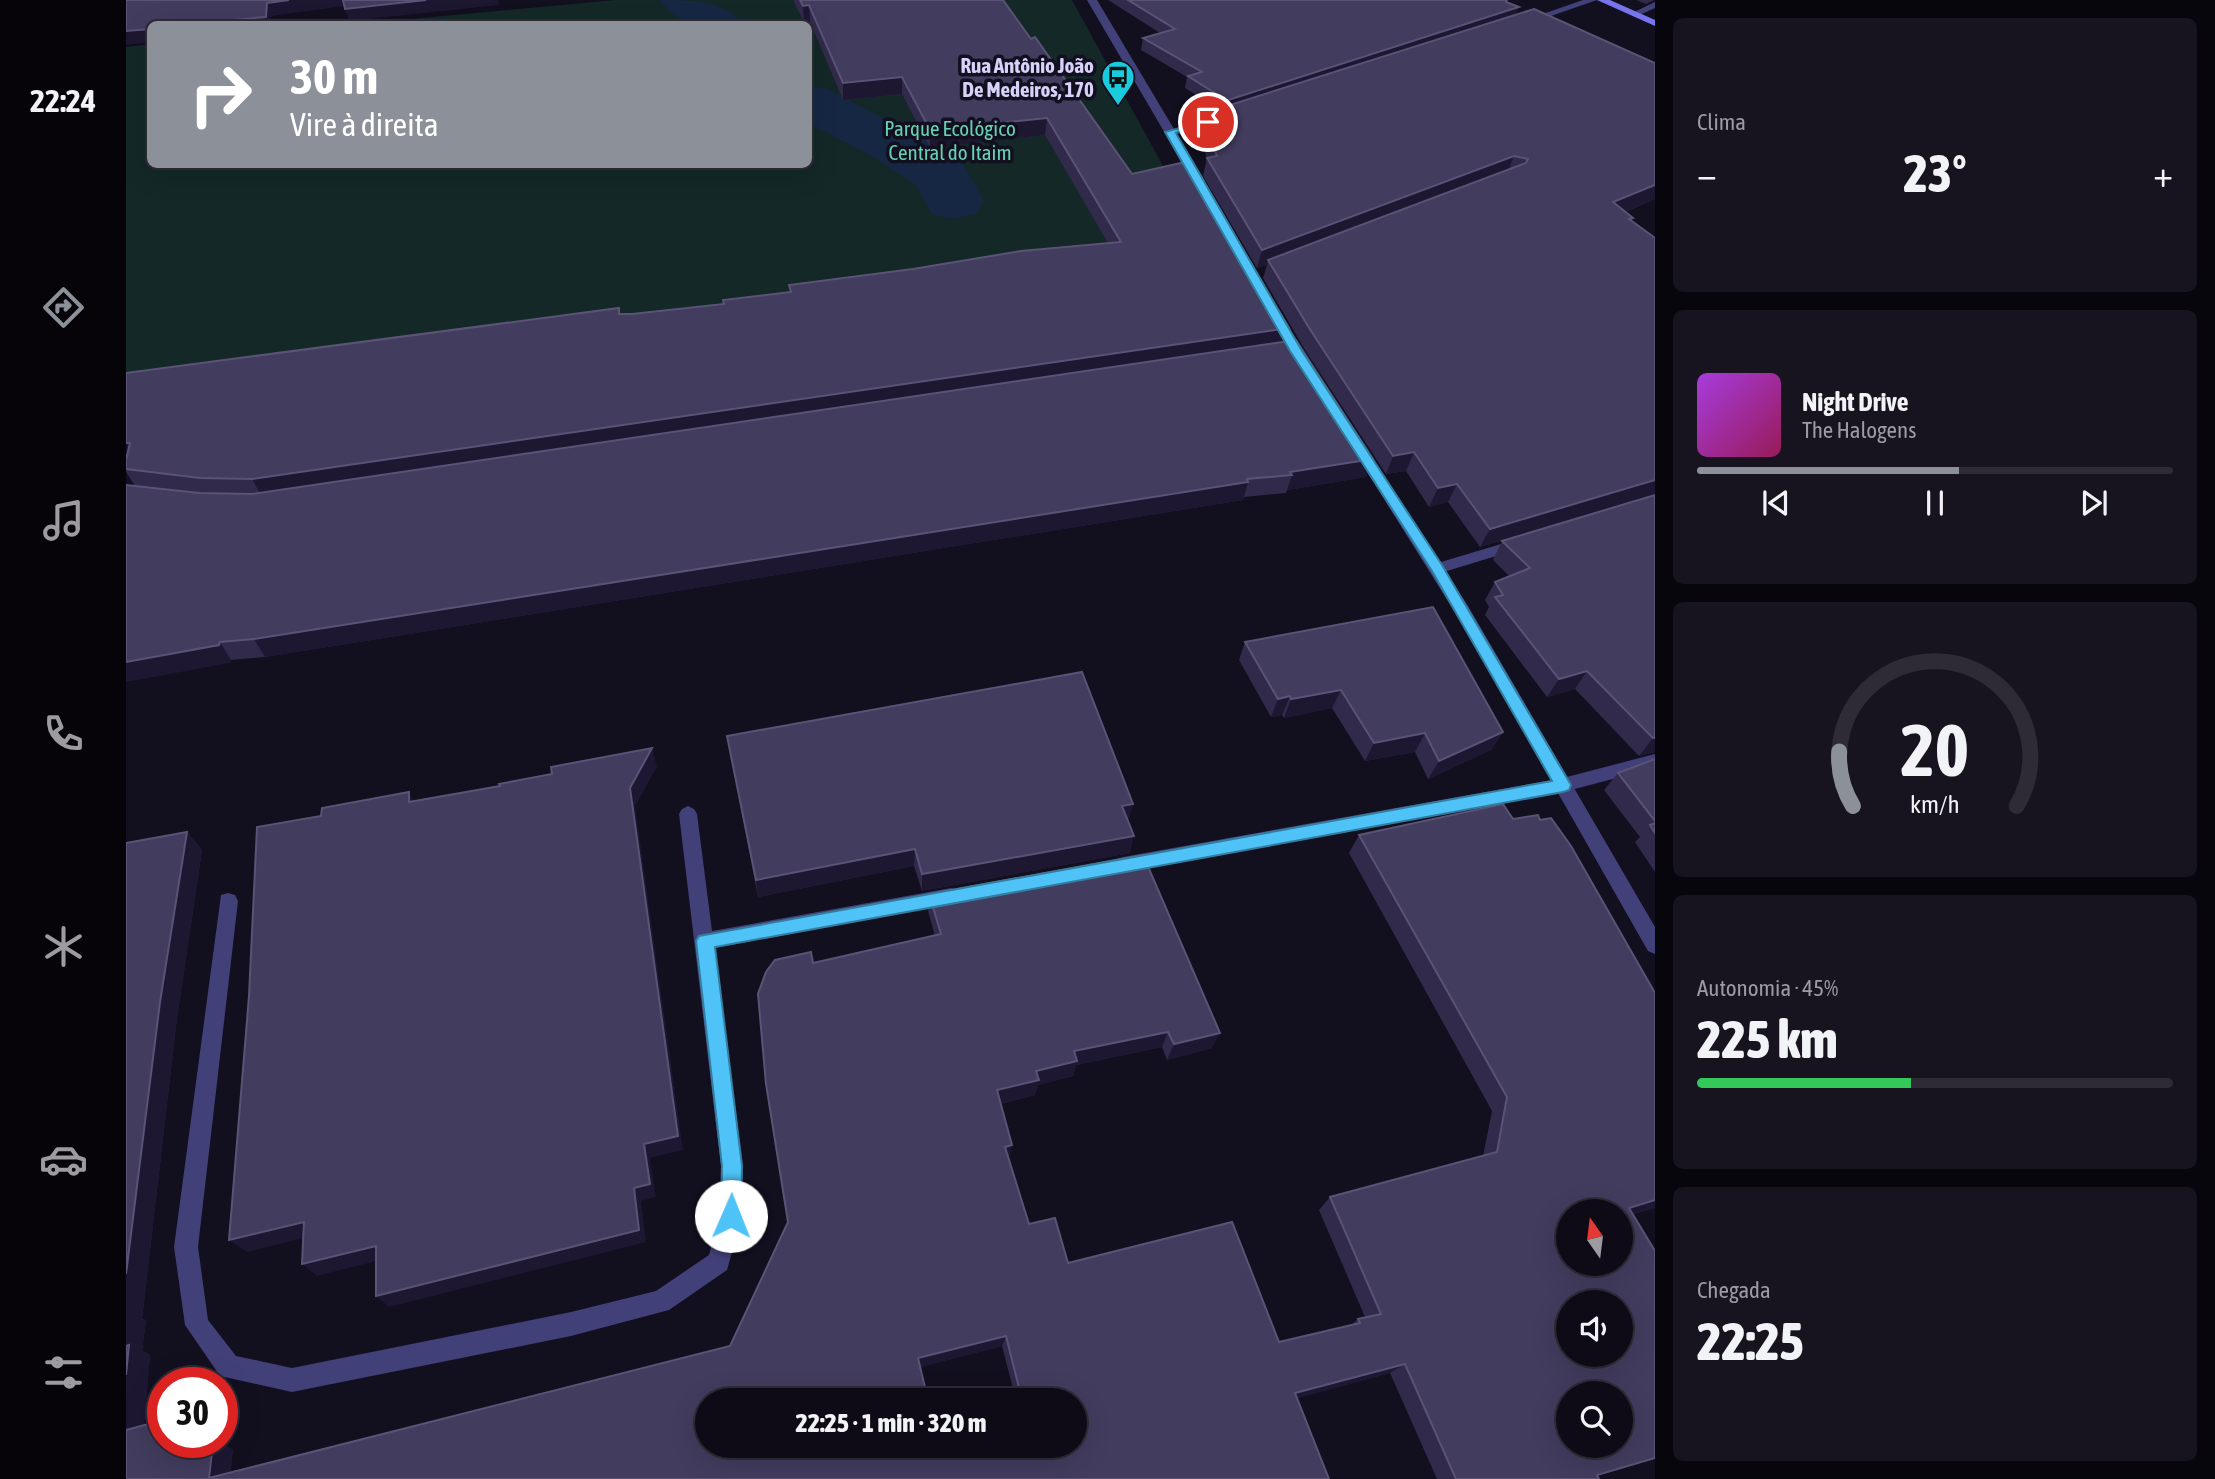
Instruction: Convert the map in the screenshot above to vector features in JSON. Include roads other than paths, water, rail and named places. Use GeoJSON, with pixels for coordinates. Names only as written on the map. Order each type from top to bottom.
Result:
{"type":"FeatureCollection","features":[{"type":"Feature","properties":{"kind":"main road"},"geometry":{"type":"LineString","coordinates":[[1602,0],[1655,23]]}},
{"type":"Feature","properties":{"kind":"street"},"geometry":{"type":"LineString","coordinates":[[1092,0],[1205,191]]}},
{"type":"Feature","properties":{"kind":"street"},"geometry":{"type":"LineString","coordinates":[[1516,25],[1592,0]]}},
{"type":"Feature","properties":{"kind":"street"},"geometry":{"type":"LineString","coordinates":[[1634,14],[1655,5]]}},
{"type":"Feature","properties":{"kind":"street"},"geometry":{"type":"LineString","coordinates":[[1170,132],[1239,114]]}},
{"type":"Feature","properties":{"kind":"street"},"geometry":{"type":"LineString","coordinates":[[1348,431],[1437,569],[1655,945]]}},
{"type":"Feature","properties":{"kind":"street"},"geometry":{"type":"LineString","coordinates":[[1437,569],[1540,537]]}},
{"type":"Feature","properties":{"kind":"street"},"geometry":{"type":"LineString","coordinates":[[1100,869],[1563,785],[1655,761]]}},
{"type":"Feature","properties":{"kind":"street"},"geometry":{"type":"LineString","coordinates":[[228,901],[186,1247],[191,1286],[197,1325],[229,1367],[292,1380],[571,1324],[661,1301],[719,1262],[731,1216],[732,1166],[688,814]]}},
{"type":"Feature","properties":{"kind":"street"},"geometry":{"type":"LineString","coordinates":[[705,941],[964,894]]}},
{"type":"Feature","properties":{"kind":"waterway"},"geometry":{"type":"LineString","coordinates":[[685,0],[715,21]]}},
{"type":"Feature","properties":{"kind":"waterway"},"geometry":{"type":"LineString","coordinates":[[812,103],[895,146],[941,175],[954,201]]}},
{"type":"Feature","properties":{"kind":"place","name":"Rua Antônio João De Medeiros, 170"},"geometry":{"type":"Point","coordinates":[1118,107]}},
{"type":"Feature","properties":{"kind":"park label","name":"Parque Ecológico Central do Itaim"},"geometry":{"type":"Point","coordinates":[950,140]}}]}
